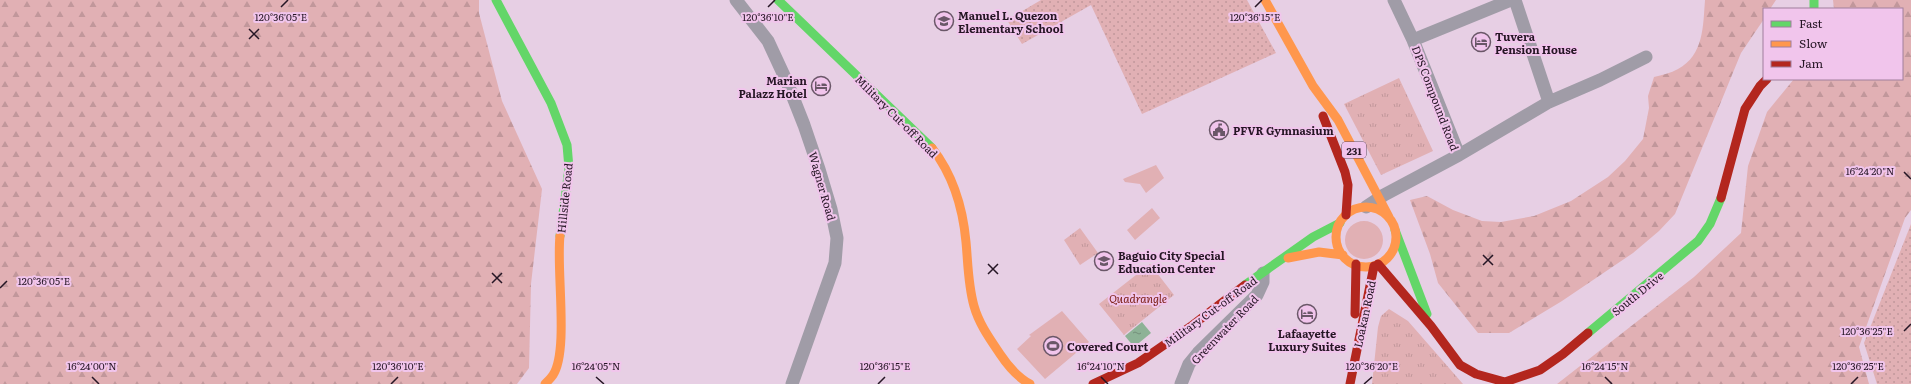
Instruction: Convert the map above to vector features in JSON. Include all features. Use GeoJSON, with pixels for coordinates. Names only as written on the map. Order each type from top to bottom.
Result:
{"type":"FeatureCollection","features":[{"type":"Feature","properties":{"kind":"main road","name":"Hillside Road"},"geometry":{"type":"LineString","coordinates":[[496,0],[551,103],[567,145],[569,168],[558,253],[560,348],[554,374],[545,384]]}},
{"type":"Feature","properties":{"kind":"main road","name":"Military Cut-off Road"},"geometry":{"type":"LineString","coordinates":[[778,0],[933,149],[950,177],[960,208],[974,305],[982,328],[1009,367],[1024,382],[1030,384]]}},
{"type":"Feature","properties":{"kind":"main road","name":"231"},"geometry":{"type":"LineString","coordinates":[[1265,0],[1313,86],[1338,120],[1395,230]]}},
{"type":"Feature","properties":{"kind":"main road","name":"South Drive"},"geometry":{"type":"LineString","coordinates":[[1376,265],[1431,326],[1460,365],[1476,374],[1505,382],[1540,370],[1563,354],[1698,241],[1710,224],[1719,204],[1745,109],[1760,86],[1766,80]]}},
{"type":"Feature","properties":{"kind":"main road","name":"231"},"geometry":{"type":"LineString","coordinates":[[1313,86],[1325,121],[1346,172],[1348,185],[1346,215]]}},
{"type":"Feature","properties":{"kind":"main road"},"geometry":{"type":"LineString","coordinates":[[1389,218],[1379,210],[1366,207],[1354,210],[1346,215],[1340,223],[1337,231],[1337,240],[1343,255],[1356,264],[1366,266],[1376,265],[1387,258],[1393,250],[1396,242],[1395,230]]}},
{"type":"Feature","properties":{"kind":"main road","name":"Military Cut-off Road"},"geometry":{"type":"LineString","coordinates":[[1093,384],[1138,363],[1313,237],[1340,223]]}},
{"type":"Feature","properties":{"kind":"main road","name":"South Drive"},"geometry":{"type":"LineString","coordinates":[[1395,230],[1431,326]]}},
{"type":"Feature","properties":{"kind":"main road","name":"Military Cut-off Road"},"geometry":{"type":"LineString","coordinates":[[1284,259],[1319,252],[1343,255]]}},
{"type":"Feature","properties":{"kind":"main road","name":"Loakan Road"},"geometry":{"type":"LineString","coordinates":[[1354,362],[1356,264]]}},
{"type":"Feature","properties":{"kind":"main road","name":"Loakan Road"},"geometry":{"type":"LineString","coordinates":[[1350,384],[1376,265]]}},
{"type":"Feature","properties":{"kind":"street","name":"Wagner Road"},"geometry":{"type":"LineString","coordinates":[[736,0],[768,41],[787,82],[819,169],[831,209],[837,238],[837,254],[835,263],[792,384]]}},
{"type":"Feature","properties":{"kind":"street","name":"DPS Compound Road"},"geometry":{"type":"LineString","coordinates":[[1394,0],[1413,40],[1459,155]]}},
{"type":"Feature","properties":{"kind":"street","name":"DPS Compound Road"},"geometry":{"type":"LineString","coordinates":[[1413,40],[1510,0]]}},
{"type":"Feature","properties":{"kind":"street"},"geometry":{"type":"LineString","coordinates":[[1515,0],[1549,102]]}},
{"type":"Feature","properties":{"kind":"street","name":"DPS Compound Road"},"geometry":{"type":"LineString","coordinates":[[1366,207],[1379,198],[1459,155],[1549,102],[1600,80],[1646,57]]}},
{"type":"Feature","properties":{"kind":"street","name":"Greenwater Road"},"geometry":{"type":"LineString","coordinates":[[1181,384],[1189,364],[1198,353],[1257,295],[1263,282],[1263,273]]}},
{"type":"Feature","properties":{"kind":"green space"},"geometry":{"type":"Polygon","coordinates":[[[0,0],[479,0],[479,13],[502,101],[542,189],[531,284],[529,368],[517,384],[0,384],[0,0]]]}},
{"type":"Feature","properties":{"kind":"green space"},"geometry":{"type":"Polygon","coordinates":[[[1041,0],[1247,0],[1276,53],[1142,114],[1091,5],[1022,44],[1007,20],[1041,0]]]}},
{"type":"Feature","properties":{"kind":"green space"},"geometry":{"type":"Polygon","coordinates":[[[1705,0],[1776,0],[1771,8],[1763,8],[1763,20],[1741,53],[1675,214],[1659,231],[1633,253],[1562,301],[1509,333],[1478,333],[1438,283],[1430,254],[1410,200],[1427,196],[1453,210],[1482,221],[1501,222],[1534,216],[1571,201],[1608,177],[1625,161],[1643,139],[1649,108],[1648,96],[1654,77],[1669,73],[1687,63],[1697,48],[1704,20],[1705,0]]]}},
{"type":"Feature","properties":{"kind":"green space"},"geometry":{"type":"Polygon","coordinates":[[[1833,0],[1911,0],[1911,210],[1905,218],[1859,347],[1869,384],[1557,384],[1694,277],[1741,233],[1748,166],[1767,112],[1793,80],[1903,80],[1903,8],[1834,8],[1833,0]]]}},
{"type":"Feature","properties":{"kind":"green space"},"geometry":{"type":"Polygon","coordinates":[[[1399,78],[1433,151],[1381,175],[1344,104],[1399,78]]]}},
{"type":"Feature","properties":{"kind":"green space"},"geometry":{"type":"Polygon","coordinates":[[[1156,165],[1164,178],[1146,193],[1140,184],[1125,182],[1123,179],[1156,165]]]}},
{"type":"Feature","properties":{"kind":"green space"},"geometry":{"type":"Polygon","coordinates":[[[1152,208],[1160,218],[1135,240],[1127,230],[1152,208]]]}},
{"type":"Feature","properties":{"kind":"green space"},"geometry":{"type":"Polygon","coordinates":[[[1360,221],[1368,221],[1375,224],[1380,229],[1383,240],[1380,251],[1375,256],[1368,259],[1360,259],[1353,256],[1348,251],[1345,244],[1345,236],[1348,229],[1353,224],[1360,221]]]}},
{"type":"Feature","properties":{"kind":"green space"},"geometry":{"type":"Polygon","coordinates":[[[1911,224],[1911,384],[1877,384],[1864,343],[1911,224]]]}},
{"type":"Feature","properties":{"kind":"green space"},"geometry":{"type":"Polygon","coordinates":[[[1080,228],[1098,253],[1080,265],[1064,240],[1080,228]]]}},
{"type":"Feature","properties":{"kind":"green space","name":"Quadrangle"},"geometry":{"type":"Polygon","coordinates":[[[1150,264],[1174,295],[1124,335],[1099,304],[1150,264]]]}},
{"type":"Feature","properties":{"kind":"green space"},"geometry":{"type":"Polygon","coordinates":[[[1389,309],[1408,321],[1463,384],[1372,384],[1378,327],[1381,316],[1389,309]]]}},
{"type":"Feature","properties":{"kind":"green space","name":"Covered Court"},"geometry":{"type":"Polygon","coordinates":[[[1062,311],[1089,342],[1045,379],[1017,349],[1031,336],[1029,335],[1062,311]]]}},
{"type":"Feature","properties":{"kind":"water"},"geometry":{"type":"Polygon","coordinates":[[[1142,322],[1151,333],[1134,347],[1125,336],[1142,322]]]}},
{"type":"Feature","properties":{"kind":"traffic: fast"},"geometry":{"type":"LineString","coordinates":[[496,0],[551,103],[567,145],[569,168],[560,236]]}},
{"type":"Feature","properties":{"kind":"traffic: fast"},"geometry":{"type":"LineString","coordinates":[[778,0],[932,148]]}},
{"type":"Feature","properties":{"kind":"traffic: fast"},"geometry":{"type":"LineString","coordinates":[[1814,0],[1814,8]]}},
{"type":"Feature","properties":{"kind":"traffic: fast"},"geometry":{"type":"LineString","coordinates":[[1588,333],[1698,241],[1710,224],[1721,198]]}},
{"type":"Feature","properties":{"kind":"traffic: fast"},"geometry":{"type":"LineString","coordinates":[[1245,285],[1313,237],[1340,223]]}},
{"type":"Feature","properties":{"kind":"traffic: fast"},"geometry":{"type":"LineString","coordinates":[[1395,230],[1427,314]]}},
{"type":"Feature","properties":{"kind":"traffic: slow"},"geometry":{"type":"LineString","coordinates":[[1265,0],[1313,86],[1338,120],[1389,217]]}},
{"type":"Feature","properties":{"kind":"traffic: slow"},"geometry":{"type":"LineString","coordinates":[[932,148],[946,169],[956,193],[965,230],[970,290],[979,319],[1006,363],[1017,375],[1030,384]]}},
{"type":"Feature","properties":{"kind":"traffic: slow"},"geometry":{"type":"LineString","coordinates":[[1366,207],[1382,212],[1387,216],[1391,221],[1396,237],[1391,253],[1387,258],[1382,262],[1366,267],[1350,262],[1345,258],[1341,253],[1336,237],[1341,221],[1345,216],[1350,212],[1366,207]]}},
{"type":"Feature","properties":{"kind":"traffic: slow"},"geometry":{"type":"LineString","coordinates":[[545,384],[553,375],[558,363],[560,348],[560,236]]}},
{"type":"Feature","properties":{"kind":"traffic: slow"},"geometry":{"type":"LineString","coordinates":[[1288,258],[1319,252],[1343,255]]}},
{"type":"Feature","properties":{"kind":"traffic: jam"},"geometry":{"type":"LineString","coordinates":[[1721,198],[1745,109],[1760,86],[1766,80]]}},
{"type":"Feature","properties":{"kind":"traffic: jam"},"geometry":{"type":"LineString","coordinates":[[1323,116],[1345,172],[1348,185],[1346,215]]}},
{"type":"Feature","properties":{"kind":"traffic: jam"},"geometry":{"type":"LineString","coordinates":[[1355,314],[1356,264]]}},
{"type":"Feature","properties":{"kind":"traffic: jam"},"geometry":{"type":"LineString","coordinates":[[1378,264],[1431,326],[1460,365],[1476,374],[1505,382],[1540,370],[1563,354],[1588,333]]}},
{"type":"Feature","properties":{"kind":"traffic: jam"},"geometry":{"type":"LineString","coordinates":[[1350,384],[1374,266]]}},
{"type":"Feature","properties":{"kind":"traffic: jam"},"geometry":{"type":"LineString","coordinates":[[1093,384],[1138,363],[1190,327],[1245,285]]}},
{"type":"Feature","properties":{"kind":"place","name":"Manuel L. Quezon Elementary School"},"geometry":{"type":"Point","coordinates":[944,21]}},
{"type":"Feature","properties":{"kind":"place","name":"Tuvera Pension House"},"geometry":{"type":"Point","coordinates":[1481,42]}},
{"type":"Feature","properties":{"kind":"place","name":"Marian Palazz Hotel"},"geometry":{"type":"Point","coordinates":[821,86]}},
{"type":"Feature","properties":{"kind":"place","name":"PFVR Gymnasium"},"geometry":{"type":"Point","coordinates":[1219,130]}},
{"type":"Feature","properties":{"kind":"place","name":"Baguio City Special Education Center"},"geometry":{"type":"Point","coordinates":[1104,261]}},
{"type":"Feature","properties":{"kind":"place","name":"Lafaayette Luxury Suites"},"geometry":{"type":"Point","coordinates":[1307,314]}},
{"type":"Feature","properties":{"kind":"place","name":"Covered Court"},"geometry":{"type":"Point","coordinates":[1053,346]}}]}
